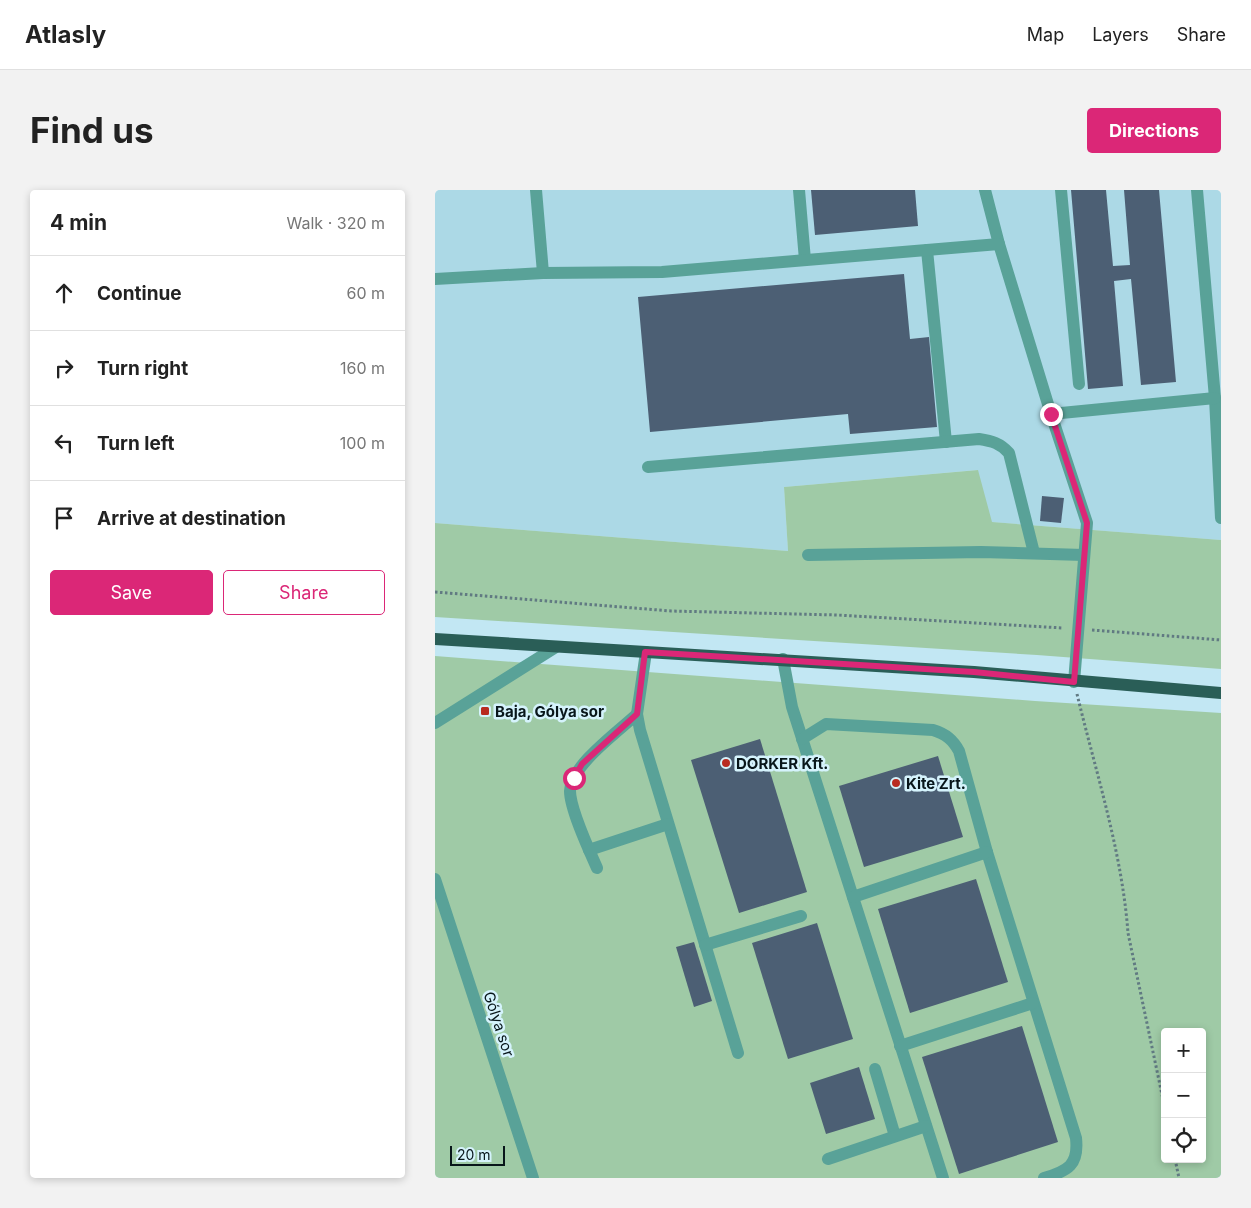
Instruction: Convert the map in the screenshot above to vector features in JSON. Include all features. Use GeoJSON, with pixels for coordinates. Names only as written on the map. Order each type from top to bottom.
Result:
{"type":"FeatureCollection","features":[{"type":"Feature","properties":{"kind":"main road"},"geometry":{"type":"LineString","coordinates":[[435,639],[974,672],[1221,693]]}},
{"type":"Feature","properties":{"kind":"street"},"geometry":{"type":"LineString","coordinates":[[536,190],[543,273]]}},
{"type":"Feature","properties":{"kind":"street"},"geometry":{"type":"LineString","coordinates":[[799,190],[805,260]]}},
{"type":"Feature","properties":{"kind":"street"},"geometry":{"type":"LineString","coordinates":[[985,190],[999,244],[1051,414],[1087,523],[1074,682]]}},
{"type":"Feature","properties":{"kind":"street"},"geometry":{"type":"LineString","coordinates":[[1061,190],[1079,384]]}},
{"type":"Feature","properties":{"kind":"street"},"geometry":{"type":"LineString","coordinates":[[1197,190],[1217,381],[1215,398],[1218,417],[1221,518]]}},
{"type":"Feature","properties":{"kind":"street"},"geometry":{"type":"LineString","coordinates":[[435,279],[543,273],[662,272],[999,244]]}},
{"type":"Feature","properties":{"kind":"street"},"geometry":{"type":"LineString","coordinates":[[927,250],[946,442]]}},
{"type":"Feature","properties":{"kind":"street"},"geometry":{"type":"LineString","coordinates":[[1051,414],[1215,398]]}},
{"type":"Feature","properties":{"kind":"street"},"geometry":{"type":"LineString","coordinates":[[649,467],[979,439],[991,440],[1002,446],[1009,453],[1034,553]]}},
{"type":"Feature","properties":{"kind":"street"},"geometry":{"type":"LineString","coordinates":[[808,554],[981,552],[1085,556]]}},
{"type":"Feature","properties":{"kind":"street"},"geometry":{"type":"LineString","coordinates":[[435,723],[557,647]]}},
{"type":"Feature","properties":{"kind":"street"},"geometry":{"type":"LineString","coordinates":[[645,652],[637,714],[640,730],[738,1053]]}},
{"type":"Feature","properties":{"kind":"street"},"geometry":{"type":"LineString","coordinates":[[783,659],[792,707],[943,1178]]}},
{"type":"Feature","properties":{"kind":"street"},"geometry":{"type":"LineString","coordinates":[[597,868],[571,802],[570,790],[582,764],[637,714]]}},
{"type":"Feature","properties":{"kind":"street"},"geometry":{"type":"LineString","coordinates":[[802,739],[826,724],[933,730],[948,736],[959,751],[987,852],[1076,1138],[1077,1154],[1071,1166],[1060,1173],[1044,1178]]}},
{"type":"Feature","properties":{"kind":"street"},"geometry":{"type":"LineString","coordinates":[[589,850],[668,824]]}},
{"type":"Feature","properties":{"kind":"street"},"geometry":{"type":"LineString","coordinates":[[853,897],[987,852]]}},
{"type":"Feature","properties":{"kind":"street","name":"Gólya sor"},"geometry":{"type":"LineString","coordinates":[[435,879],[533,1178]]}},
{"type":"Feature","properties":{"kind":"street"},"geometry":{"type":"LineString","coordinates":[[705,945],[801,916]]}},
{"type":"Feature","properties":{"kind":"street"},"geometry":{"type":"LineString","coordinates":[[901,1046],[1033,1003]]}},
{"type":"Feature","properties":{"kind":"street"},"geometry":{"type":"LineString","coordinates":[[875,1069],[895,1136]]}},
{"type":"Feature","properties":{"kind":"street"},"geometry":{"type":"LineString","coordinates":[[828,1159],[926,1126]]}},
{"type":"Feature","properties":{"kind":"path"},"geometry":{"type":"LineString","coordinates":[[435,592],[671,611],[837,615],[1078,629],[1221,640]]}},
{"type":"Feature","properties":{"kind":"path"},"geometry":{"type":"LineString","coordinates":[[1074,682],[1113,840],[1128,933],[1161,1090]]}},
{"type":"Feature","properties":{"kind":"path"},"geometry":{"type":"LineString","coordinates":[[1176,1163],[1179,1178]]}},
{"type":"Feature","properties":{"kind":"shaded area"},"geometry":{"type":"Polygon","coordinates":[[[435,190],[1221,190],[1221,540],[991,522],[977,470],[784,487],[788,551],[435,523],[435,190]]]}},
{"type":"Feature","properties":{"kind":"green space"},"geometry":{"type":"Polygon","coordinates":[[[978,470],[992,522],[1221,540],[1221,669],[1037,655],[435,617],[435,523],[788,551],[784,487],[978,470]]]}},
{"type":"Feature","properties":{"kind":"green space"},"geometry":{"type":"Polygon","coordinates":[[[435,656],[1221,713],[1221,1178],[435,1178],[435,656]]]}},
{"type":"Feature","properties":{"kind":"building"},"geometry":{"type":"Polygon","coordinates":[[[811,190],[915,190],[918,226],[815,235],[811,190]]]}},
{"type":"Feature","properties":{"kind":"building"},"geometry":{"type":"Polygon","coordinates":[[[1071,190],[1106,190],[1113,266],[1130,265],[1124,190],[1159,190],[1176,382],[1141,385],[1131,279],[1114,281],[1123,386],[1088,389],[1071,190]]]}},
{"type":"Feature","properties":{"kind":"building"},"geometry":{"type":"Polygon","coordinates":[[[904,274],[910,339],[929,337],[937,427],[850,434],[848,414],[650,432],[638,297],[904,274]]]}},
{"type":"Feature","properties":{"kind":"building"},"geometry":{"type":"Polygon","coordinates":[[[1042,496],[1064,498],[1061,523],[1040,521],[1042,496]]]}},
{"type":"Feature","properties":{"kind":"building"},"geometry":{"type":"Polygon","coordinates":[[[760,739],[807,892],[739,913],[691,760],[760,739]]]}},
{"type":"Feature","properties":{"kind":"building"},"geometry":{"type":"Polygon","coordinates":[[[938,756],[963,837],[864,867],[839,786],[938,756]]]}},
{"type":"Feature","properties":{"kind":"building"},"geometry":{"type":"Polygon","coordinates":[[[976,879],[1008,982],[910,1013],[878,909],[976,879]]]}},
{"type":"Feature","properties":{"kind":"building"},"geometry":{"type":"Polygon","coordinates":[[[817,923],[853,1039],[788,1059],[752,943],[817,923]]]}},
{"type":"Feature","properties":{"kind":"building"},"geometry":{"type":"Polygon","coordinates":[[[694,942],[712,1001],[694,1007],[676,947],[694,942]]]}},
{"type":"Feature","properties":{"kind":"building"},"geometry":{"type":"Polygon","coordinates":[[[1022,1026],[1058,1142],[959,1174],[922,1057],[1022,1026]]]}},
{"type":"Feature","properties":{"kind":"building"},"geometry":{"type":"Polygon","coordinates":[[[859,1067],[875,1119],[826,1134],[810,1083],[859,1067]]]}},
{"type":"Feature","properties":{"kind":"place","name":"Baja, Gólya sor"},"geometry":{"type":"Point","coordinates":[485,711]}},
{"type":"Feature","properties":{"kind":"place","name":"DORKER Kft."},"geometry":{"type":"Point","coordinates":[726,763]}},
{"type":"Feature","properties":{"kind":"place","name":"Kite Zrt."},"geometry":{"type":"Point","coordinates":[896,783]}},
{"type":"Feature","properties":{"kind":"route"},"geometry":{"type":"LineString","coordinates":[[574,778],[582,764],[637,714],[645,652],[974,672],[1074,682],[1087,523],[1051,414]]}}]}
